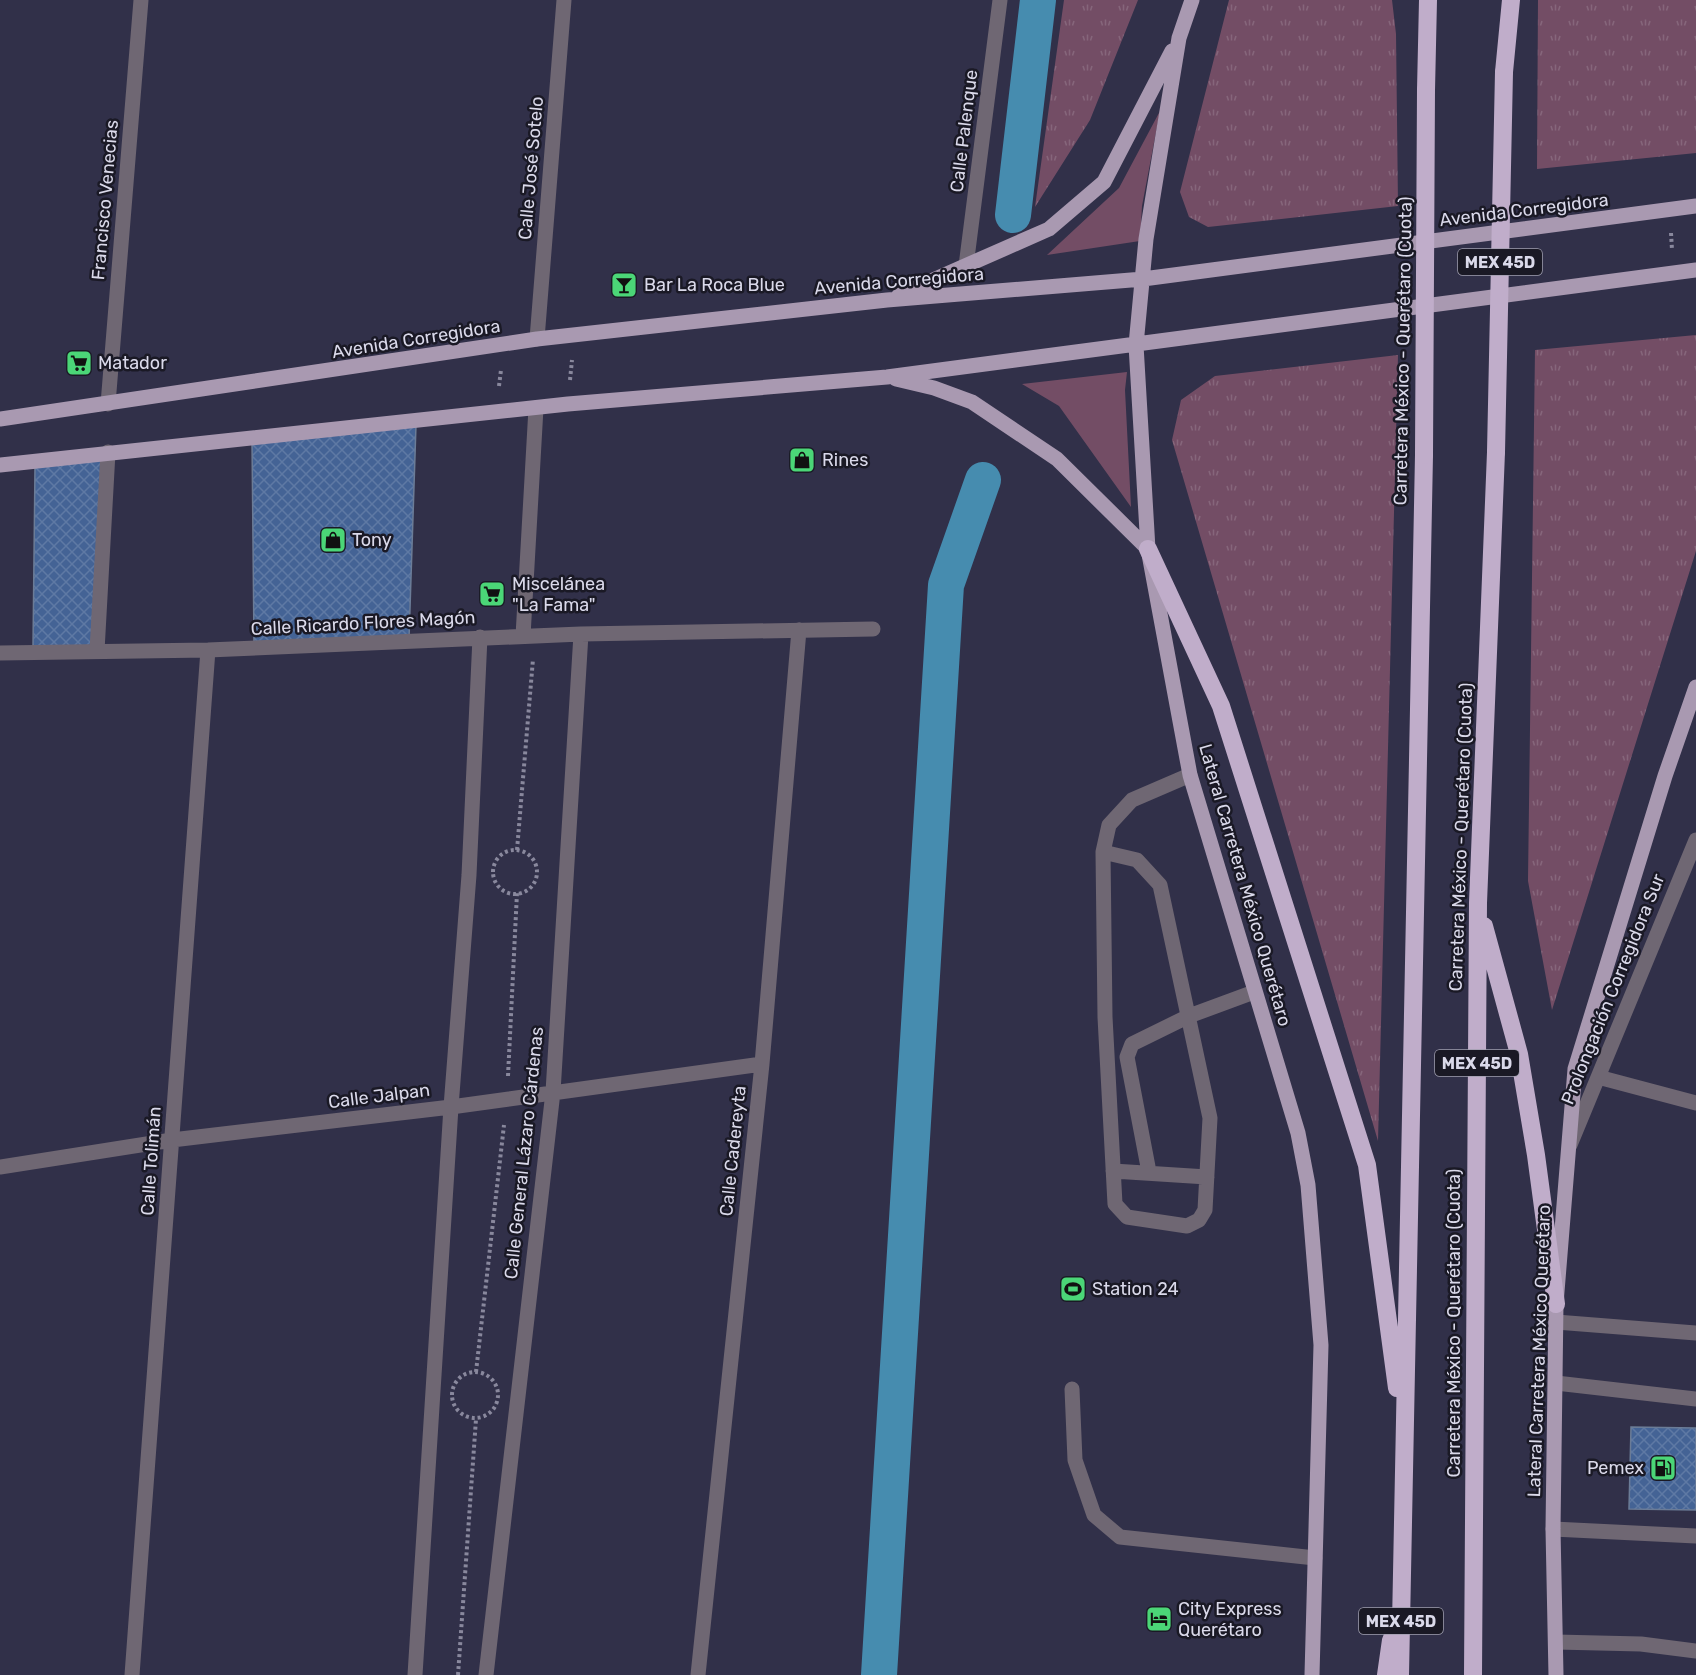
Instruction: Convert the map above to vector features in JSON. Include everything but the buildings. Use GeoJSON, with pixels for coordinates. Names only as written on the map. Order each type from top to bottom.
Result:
{"type":"FeatureCollection","features":[{"type":"Feature","properties":{"kind":"highway","name":"Carretera México - Querétaro (Cuota)"},"geometry":{"type":"LineString","coordinates":[[1400,1675],[1424,455],[1428,0]]}},
{"type":"Feature","properties":{"kind":"highway","name":"Carretera México - Querétaro (Cuota)"},"geometry":{"type":"LineString","coordinates":[[1473,1675],[1478,903],[1496,452],[1504,72],[1511,0]]}},
{"type":"Feature","properties":{"kind":"highway"},"geometry":{"type":"LineString","coordinates":[[1148,549],[1221,706],[1367,1165],[1405,1446]]}},
{"type":"Feature","properties":{"kind":"highway"},"geometry":{"type":"LineString","coordinates":[[1478,903],[1519,1054],[1536,1155],[1556,1313]]}},
{"type":"Feature","properties":{"kind":"highway"},"geometry":{"type":"LineString","coordinates":[[1386,1675],[1402,1567]]}},
{"type":"Feature","properties":{"kind":"main road","name":"Lateral Carretera México Querétaro"},"geometry":{"type":"LineString","coordinates":[[1192,0],[1179,38],[1146,239],[1136,345],[1148,549],[1190,775],[1298,1133],[1308,1185],[1321,1345],[1312,1675]]}},
{"type":"Feature","properties":{"kind":"main road"},"geometry":{"type":"LineString","coordinates":[[887,300],[1049,229],[1104,182],[1179,38]]}},
{"type":"Feature","properties":{"kind":"main road","name":"Avenida Corregidora"},"geometry":{"type":"LineString","coordinates":[[0,419],[503,346],[537,339],[887,300],[1143,279],[1696,206]]}},
{"type":"Feature","properties":{"kind":"main road"},"geometry":{"type":"LineString","coordinates":[[0,465],[108,452],[496,414],[568,404],[887,376],[1696,270]]}},
{"type":"Feature","properties":{"kind":"main road"},"geometry":{"type":"LineString","coordinates":[[887,376],[934,388],[972,402],[1057,459],[1148,549]]}},
{"type":"Feature","properties":{"kind":"main road","name":"Lateral Carretera México Querétaro"},"geometry":{"type":"LineString","coordinates":[[1556,1675],[1553,1529],[1556,1313],[1566,1153],[1575,1069],[1665,776],[1696,687]]}},
{"type":"Feature","properties":{"kind":"street","name":"Francisco Venecias"},"geometry":{"type":"LineString","coordinates":[[108,404],[141,0]]}},
{"type":"Feature","properties":{"kind":"street","name":"Calle José Sotelo"},"geometry":{"type":"LineString","coordinates":[[537,339],[564,0]]}},
{"type":"Feature","properties":{"kind":"street","name":"Calle Palenque"},"geometry":{"type":"LineString","coordinates":[[966,266],[1000,0]]}},
{"type":"Feature","properties":{"kind":"street"},"geometry":{"type":"LineString","coordinates":[[529,636],[536,408]]}},
{"type":"Feature","properties":{"kind":"street"},"geometry":{"type":"LineString","coordinates":[[97,651],[108,452]]}},
{"type":"Feature","properties":{"kind":"street","name":"Calle Ricardo Flores Magón"},"geometry":{"type":"LineString","coordinates":[[0,653],[208,650],[480,637],[873,628]]}},
{"type":"Feature","properties":{"kind":"street","name":"Calle Cadereyta"},"geometry":{"type":"LineString","coordinates":[[698,1675],[762,1064],[799,630]]}},
{"type":"Feature","properties":{"kind":"street","name":"Calle General Lázaro Cárdenas"},"geometry":{"type":"LineString","coordinates":[[486,1675],[553,1092],[581,634]]}},
{"type":"Feature","properties":{"kind":"street"},"geometry":{"type":"LineString","coordinates":[[415,1675],[451,1107],[469,875],[480,637]]}},
{"type":"Feature","properties":{"kind":"street","name":"Calle Tolimán"},"geometry":{"type":"LineString","coordinates":[[132,1675],[208,650]]}},
{"type":"Feature","properties":{"kind":"street"},"geometry":{"type":"LineString","coordinates":[[1103,852],[1137,860],[1160,885],[1210,1118],[1205,1210],[1199,1220],[1187,1226],[1127,1217],[1115,1204],[1105,1017],[1103,852],[1109,825],[1132,800],[1190,775]]}},
{"type":"Feature","properties":{"kind":"street","name":"Prolongación Corregidora Sur"},"geometry":{"type":"LineString","coordinates":[[1566,1153],[1696,840]]}},
{"type":"Feature","properties":{"kind":"street"},"geometry":{"type":"LineString","coordinates":[[1149,1172],[1127,1057],[1132,1044],[1189,1016],[1254,992]]}},
{"type":"Feature","properties":{"kind":"street","name":"Calle Jalpan"},"geometry":{"type":"LineString","coordinates":[[0,1167],[172,1140],[451,1107],[762,1064]]}},
{"type":"Feature","properties":{"kind":"street"},"geometry":{"type":"LineString","coordinates":[[1598,1077],[1696,1103]]}},
{"type":"Feature","properties":{"kind":"street"},"geometry":{"type":"LineString","coordinates":[[1113,1171],[1207,1177]]}},
{"type":"Feature","properties":{"kind":"street"},"geometry":{"type":"LineString","coordinates":[[1556,1313],[1696,1333]]}},
{"type":"Feature","properties":{"kind":"street"},"geometry":{"type":"LineString","coordinates":[[1556,1383],[1696,1399]]}},
{"type":"Feature","properties":{"kind":"street"},"geometry":{"type":"LineString","coordinates":[[1072,1389],[1075,1460],[1094,1515],[1120,1537],[1315,1558]]}},
{"type":"Feature","properties":{"kind":"street"},"geometry":{"type":"LineString","coordinates":[[1553,1529],[1696,1536]]}},
{"type":"Feature","properties":{"kind":"street"},"geometry":{"type":"LineString","coordinates":[[1556,1642],[1641,1644],[1696,1651]]}},
{"type":"Feature","properties":{"kind":"path"},"geometry":{"type":"LineString","coordinates":[[1669,211],[1674,274]]}},
{"type":"Feature","properties":{"kind":"path"},"geometry":{"type":"LineString","coordinates":[[568,404],[574,336]]}},
{"type":"Feature","properties":{"kind":"path"},"geometry":{"type":"LineString","coordinates":[[496,414],[503,346]]}},
{"type":"Feature","properties":{"kind":"path"},"geometry":{"type":"LineString","coordinates":[[517,850],[529,636]]}},
{"type":"Feature","properties":{"kind":"path"},"geometry":{"type":"LineString","coordinates":[[517,850],[532,858],[536,876],[526,891],[508,893],[495,882],[493,868],[500,855],[517,850]]}},
{"type":"Feature","properties":{"kind":"path"},"geometry":{"type":"LineString","coordinates":[[476,1372],[507,1099],[517,893]]}},
{"type":"Feature","properties":{"kind":"path"},"geometry":{"type":"LineString","coordinates":[[476,1372],[492,1379],[498,1396],[491,1412],[476,1419],[459,1412],[451,1395],[459,1378],[476,1372]]}},
{"type":"Feature","properties":{"kind":"path"},"geometry":{"type":"LineString","coordinates":[[458,1675],[476,1419]]}},
{"type":"Feature","properties":{"kind":"green space"},"geometry":{"type":"Polygon","coordinates":[[[1064,0],[1138,0],[1090,120],[1035,207],[1064,0]]]}},
{"type":"Feature","properties":{"kind":"green space"},"geometry":{"type":"Polygon","coordinates":[[[1229,0],[1392,0],[1396,34],[1398,206],[1208,227],[1189,217],[1180,192],[1229,0]]]}},
{"type":"Feature","properties":{"kind":"green space"},"geometry":{"type":"Polygon","coordinates":[[[1538,0],[1696,0],[1696,153],[1537,169],[1538,0]]]}},
{"type":"Feature","properties":{"kind":"green space"},"geometry":{"type":"Polygon","coordinates":[[[1160,111],[1142,206],[1140,241],[1047,255],[1119,188],[1160,111]]]}},
{"type":"Feature","properties":{"kind":"green space"},"geometry":{"type":"Polygon","coordinates":[[[1696,335],[1696,551],[1552,1010],[1528,881],[1535,350],[1696,335]]]}},
{"type":"Feature","properties":{"kind":"green space"},"geometry":{"type":"Polygon","coordinates":[[[1398,355],[1378,1141],[1172,440],[1181,400],[1215,376],[1398,355]]]}},
{"type":"Feature","properties":{"kind":"green space"},"geometry":{"type":"Polygon","coordinates":[[[1127,372],[1125,390],[1131,507],[1059,406],[1022,384],[1127,372]]]}},
{"type":"Feature","properties":{"kind":"waterway"},"geometry":{"type":"LineString","coordinates":[[1013,215],[1038,0]]}},
{"type":"Feature","properties":{"kind":"waterway"},"geometry":{"type":"LineString","coordinates":[[879,1675],[946,585],[983,480]]}},
{"type":"Feature","properties":{"kind":"place","name":"Bar La Roca Blue"},"geometry":{"type":"Point","coordinates":[624,285]}},
{"type":"Feature","properties":{"kind":"place","name":"Matador"},"geometry":{"type":"Point","coordinates":[79,363]}},
{"type":"Feature","properties":{"kind":"place","name":"Rines"},"geometry":{"type":"Point","coordinates":[802,460]}},
{"type":"Feature","properties":{"kind":"place","name":"Tony"},"geometry":{"type":"Point","coordinates":[333,540]}},
{"type":"Feature","properties":{"kind":"place","name":"Miscelánea \"La Fama\""},"geometry":{"type":"Point","coordinates":[492,594]}},
{"type":"Feature","properties":{"kind":"place","name":"Station 24"},"geometry":{"type":"Point","coordinates":[1073,1289]}},
{"type":"Feature","properties":{"kind":"place","name":"Pemex"},"geometry":{"type":"Point","coordinates":[1663,1468]}},
{"type":"Feature","properties":{"kind":"place","name":"City Express Querétaro"},"geometry":{"type":"Point","coordinates":[1159,1619]}}]}
